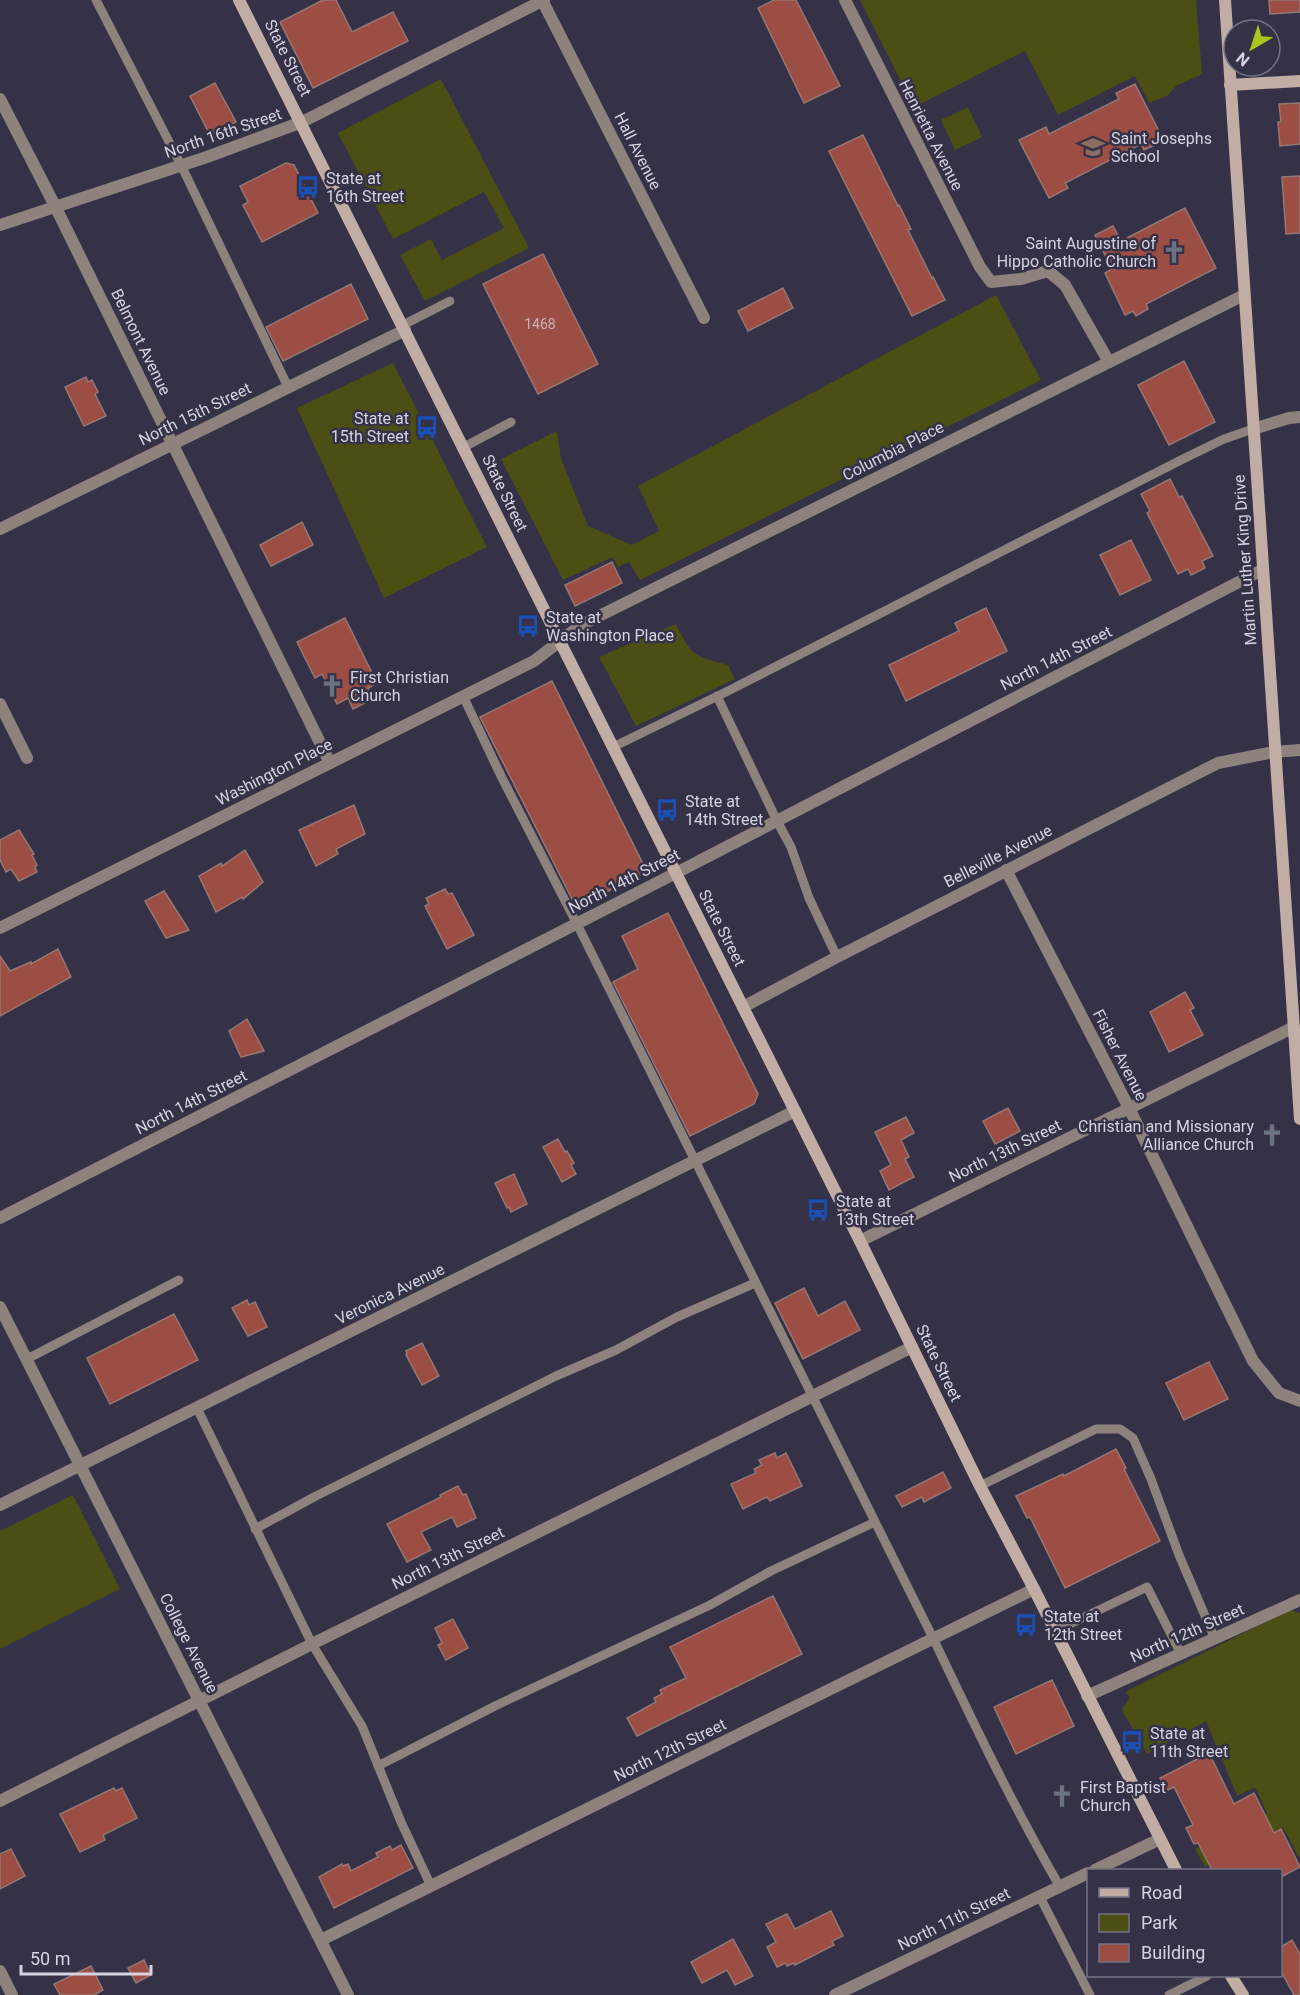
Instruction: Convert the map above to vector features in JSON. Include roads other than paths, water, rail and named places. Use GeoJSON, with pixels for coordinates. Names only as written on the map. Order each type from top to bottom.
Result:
{"type":"FeatureCollection","features":[{"type":"Feature","properties":{"kind":"main road","name":"State Street"},"geometry":{"type":"LineString","coordinates":[[239,0],[860,1241],[980,1486],[1175,1869]]}},
{"type":"Feature","properties":{"kind":"main road","name":"Martin Luther King Drive"},"geometry":{"type":"LineString","coordinates":[[1224,0],[1300,1119]]}},
{"type":"Feature","properties":{"kind":"main road"},"geometry":{"type":"LineString","coordinates":[[1230,85],[1300,81]]}},
{"type":"Feature","properties":{"kind":"main road"},"geometry":{"type":"LineString","coordinates":[[1232,1977],[1243,1995]]}},
{"type":"Feature","properties":{"kind":"street","name":"North 16th Street"},"geometry":{"type":"LineString","coordinates":[[0,225],[302,122],[543,0]]}},
{"type":"Feature","properties":{"kind":"street","name":"Hall Avenue"},"geometry":{"type":"LineString","coordinates":[[543,0],[704,318]]}},
{"type":"Feature","properties":{"kind":"street","name":"Henrietta Avenue"},"geometry":{"type":"LineString","coordinates":[[845,0],[980,267],[991,282],[1021,279],[1048,271],[1065,285],[1109,362]]}},
{"type":"Feature","properties":{"kind":"street","name":"Belmont Avenue"},"geometry":{"type":"LineString","coordinates":[[0,99],[56,206],[330,763]]}},
{"type":"Feature","properties":{"kind":"street","name":"Columbia Place"},"geometry":{"type":"LineString","coordinates":[[559,640],[581,625],[1244,295]]}},
{"type":"Feature","properties":{"kind":"street","name":"North 15th Street"},"geometry":{"type":"LineString","coordinates":[[0,529],[404,327]]}},
{"type":"Feature","properties":{"kind":"street"},"geometry":{"type":"LineString","coordinates":[[1253,429],[1300,417]]}},
{"type":"Feature","properties":{"kind":"street","name":"North 14th Street"},"geometry":{"type":"LineString","coordinates":[[0,1218],[577,924],[1262,570]]}},
{"type":"Feature","properties":{"kind":"street","name":"Washington Place"},"geometry":{"type":"LineString","coordinates":[[0,928],[534,661],[559,640]]}},
{"type":"Feature","properties":{"kind":"street"},"geometry":{"type":"LineString","coordinates":[[0,704],[27,758]]}},
{"type":"Feature","properties":{"kind":"street"},"geometry":{"type":"LineString","coordinates":[[1275,752],[1300,750]]}},
{"type":"Feature","properties":{"kind":"street","name":"Belleville Avenue"},"geometry":{"type":"LineString","coordinates":[[743,1007],[1218,763],[1275,752]]}},
{"type":"Feature","properties":{"kind":"street","name":"Fisher Avenue"},"geometry":{"type":"LineString","coordinates":[[1006,870],[1129,1108],[1253,1361],[1279,1393],[1300,1401]]}},
{"type":"Feature","properties":{"kind":"street","name":"North 13th Street"},"geometry":{"type":"LineString","coordinates":[[860,1241],[1294,1026]]}},
{"type":"Feature","properties":{"kind":"street","name":"Veronica Avenue"},"geometry":{"type":"LineString","coordinates":[[0,1505],[795,1111]]}},
{"type":"Feature","properties":{"kind":"street","name":"College Avenue"},"geometry":{"type":"LineString","coordinates":[[0,1307],[348,1995]]}},
{"type":"Feature","properties":{"kind":"street","name":"North 13th Street"},"geometry":{"type":"LineString","coordinates":[[0,1801],[912,1347]]}},
{"type":"Feature","properties":{"kind":"street","name":"North 12th Street"},"geometry":{"type":"LineString","coordinates":[[321,1940],[1034,1588]]}},
{"type":"Feature","properties":{"kind":"street","name":"North 12th Street"},"geometry":{"type":"LineString","coordinates":[[1088,1696],[1300,1600]]}},
{"type":"Feature","properties":{"kind":"street"},"geometry":{"type":"LineString","coordinates":[[1097,1869],[1160,1839]]}},
{"type":"Feature","properties":{"kind":"street","name":"North 11th Street"},"geometry":{"type":"LineString","coordinates":[[835,1995],[1087,1875]]}},
{"type":"Feature","properties":{"kind":"street"},"geometry":{"type":"LineString","coordinates":[[0,1971],[12,1995]]}},
{"type":"Feature","properties":{"kind":"lane"},"geometry":{"type":"LineString","coordinates":[[96,0],[181,165],[288,387]]}},
{"type":"Feature","properties":{"kind":"lane"},"geometry":{"type":"LineString","coordinates":[[404,327],[450,301]]}},
{"type":"Feature","properties":{"kind":"lane"},"geometry":{"type":"LineString","coordinates":[[464,447],[511,422]]}},
{"type":"Feature","properties":{"kind":"lane"},"geometry":{"type":"LineString","coordinates":[[613,747],[1183,459],[1224,439],[1253,429]]}},
{"type":"Feature","properties":{"kind":"lane"},"geometry":{"type":"LineString","coordinates":[[463,696],[1017,1809],[1060,1887]]}},
{"type":"Feature","properties":{"kind":"lane"},"geometry":{"type":"LineString","coordinates":[[717,696],[791,847],[809,898],[837,957]]}},
{"type":"Feature","properties":{"kind":"lane"},"geometry":{"type":"LineString","coordinates":[[27,1359],[180,1280]]}},
{"type":"Feature","properties":{"kind":"lane"},"geometry":{"type":"LineString","coordinates":[[255,1528],[556,1376],[616,1350],[677,1317],[755,1282]]}},
{"type":"Feature","properties":{"kind":"lane"},"geometry":{"type":"LineString","coordinates":[[197,1408],[312,1644],[352,1706],[431,1886]]}},
{"type":"Feature","properties":{"kind":"lane"},"geometry":{"type":"LineString","coordinates":[[980,1486],[1096,1429],[1120,1429],[1133,1438],[1215,1639]]}},
{"type":"Feature","properties":{"kind":"lane"},"geometry":{"type":"LineString","coordinates":[[378,1767],[497,1705],[699,1610],[875,1522]]}},
{"type":"Feature","properties":{"kind":"lane"},"geometry":{"type":"LineString","coordinates":[[1055,1631],[1147,1587],[1181,1654]]}},
{"type":"Feature","properties":{"kind":"lane"},"geometry":{"type":"LineString","coordinates":[[1040,1897],[1090,1995]]}},
{"type":"Feature","properties":{"kind":"lane"},"geometry":{"type":"LineString","coordinates":[[1169,1995],[1205,1977]]}},
{"type":"Feature","properties":{"kind":"place","name":"Saint Josephs School"},"geometry":{"type":"Point","coordinates":[1093,147]}},
{"type":"Feature","properties":{"kind":"place","name":"State at 16th Street"},"geometry":{"type":"Point","coordinates":[308,187]}},
{"type":"Feature","properties":{"kind":"place","name":"Saint Augustine of Hippo Catholic Church"},"geometry":{"type":"Point","coordinates":[1174,252]}},
{"type":"Feature","properties":{"kind":"place","name":"State at 15th Street"},"geometry":{"type":"Point","coordinates":[427,427]}},
{"type":"Feature","properties":{"kind":"place","name":"State at Washington Place"},"geometry":{"type":"Point","coordinates":[528,626]}},
{"type":"Feature","properties":{"kind":"place","name":"First Christian Church"},"geometry":{"type":"Point","coordinates":[332,686]}},
{"type":"Feature","properties":{"kind":"place","name":"State at 14th Street"},"geometry":{"type":"Point","coordinates":[667,810]}},
{"type":"Feature","properties":{"kind":"place","name":"Christian and Missionary Alliance Church"},"geometry":{"type":"Point","coordinates":[1272,1135]}},
{"type":"Feature","properties":{"kind":"place","name":"State at 13th Street"},"geometry":{"type":"Point","coordinates":[818,1210]}},
{"type":"Feature","properties":{"kind":"place","name":"State at 12th Street"},"geometry":{"type":"Point","coordinates":[1026,1625]}},
{"type":"Feature","properties":{"kind":"place","name":"State at 11th Street"},"geometry":{"type":"Point","coordinates":[1132,1742]}},
{"type":"Feature","properties":{"kind":"place","name":"First Baptist Church"},"geometry":{"type":"Point","coordinates":[1062,1796]}}]}
